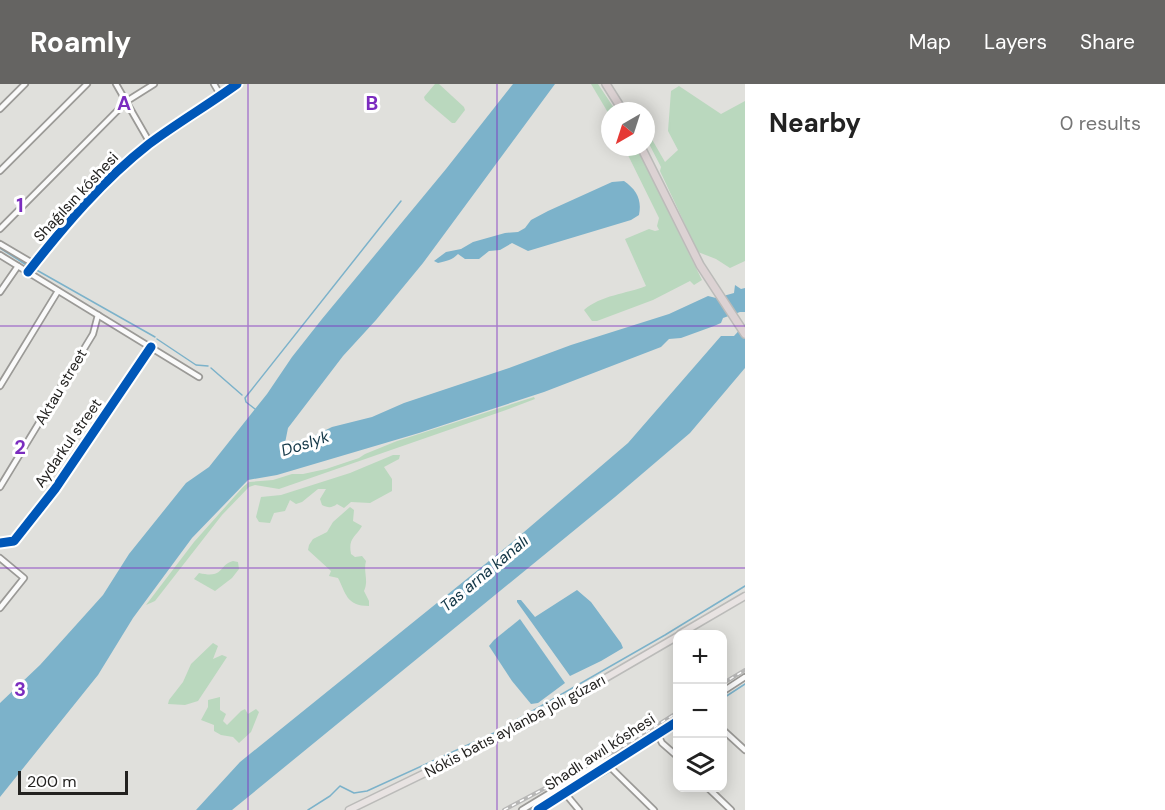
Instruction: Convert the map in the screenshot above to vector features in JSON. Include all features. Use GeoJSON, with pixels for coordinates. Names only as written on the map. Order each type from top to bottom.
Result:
{"type":"FeatureCollection","features":[{"type":"Feature","properties":{"kind":"highway"},"geometry":{"type":"LineString","coordinates":[[606,84],[617,102]]}},
{"type":"Feature","properties":{"kind":"highway"},"geometry":{"type":"LineString","coordinates":[[646,156],[700,265],[745,334]]}},
{"type":"Feature","properties":{"kind":"main road","name":"Nókis batıs aylanba jolı gúzarı"},"geometry":{"type":"LineString","coordinates":[[687,630],[745,596]]}},
{"type":"Feature","properties":{"kind":"main road","name":"Nókis batıs aylanba jolı gúzarı"},"geometry":{"type":"LineString","coordinates":[[349,810],[530,722],[673,639]]}},
{"type":"Feature","properties":{"kind":"street"},"geometry":{"type":"LineString","coordinates":[[0,108],[25,84]]}},
{"type":"Feature","properties":{"kind":"street"},"geometry":{"type":"LineString","coordinates":[[0,171],[87,84]]}},
{"type":"Feature","properties":{"kind":"street"},"geometry":{"type":"LineString","coordinates":[[116,84],[150,143]]}},
{"type":"Feature","properties":{"kind":"street"},"geometry":{"type":"LineString","coordinates":[[0,229],[127,101],[154,84]]}},
{"type":"Feature","properties":{"kind":"street"},"geometry":{"type":"LineString","coordinates":[[214,84],[221,96]]}},
{"type":"Feature","properties":{"kind":"street","name":"Shaǵılsın kóshesi"},"geometry":{"type":"LineString","coordinates":[[28,272],[81,208],[112,175],[150,143],[237,84]]}},
{"type":"Feature","properties":{"kind":"street"},"geometry":{"type":"LineString","coordinates":[[0,244],[34,264]]}},
{"type":"Feature","properties":{"kind":"street"},"geometry":{"type":"LineString","coordinates":[[0,255],[200,376]]}},
{"type":"Feature","properties":{"kind":"street"},"geometry":{"type":"LineString","coordinates":[[0,292],[18,266]]}},
{"type":"Feature","properties":{"kind":"street"},"geometry":{"type":"LineString","coordinates":[[0,386],[58,291]]}},
{"type":"Feature","properties":{"kind":"street","name":"Aktau street"},"geometry":{"type":"LineString","coordinates":[[0,487],[93,334],[98,315]]}},
{"type":"Feature","properties":{"kind":"street","name":"Aydarkul street"},"geometry":{"type":"LineString","coordinates":[[0,543],[14,541],[55,489],[151,347]]}},
{"type":"Feature","properties":{"kind":"street"},"geometry":{"type":"LineString","coordinates":[[0,558],[24,578],[0,608]]}},
{"type":"Feature","properties":{"kind":"street"},"geometry":{"type":"LineString","coordinates":[[727,689],[745,678]]}},
{"type":"Feature","properties":{"kind":"street","name":"Shadlı awıl kóshesi"},"geometry":{"type":"LineString","coordinates":[[538,810],[673,724]]}},
{"type":"Feature","properties":{"kind":"street"},"geometry":{"type":"LineString","coordinates":[[657,733],[673,752]]}},
{"type":"Feature","properties":{"kind":"street"},"geometry":{"type":"LineString","coordinates":[[727,733],[745,750]]}},
{"type":"Feature","properties":{"kind":"street"},"geometry":{"type":"LineString","coordinates":[[522,810],[609,757],[625,753]]}},
{"type":"Feature","properties":{"kind":"street"},"geometry":{"type":"LineString","coordinates":[[608,765],[654,810]]}},
{"type":"Feature","properties":{"kind":"street"},"geometry":{"type":"LineString","coordinates":[[560,786],[579,810]]}},
{"type":"Feature","properties":{"kind":"street"},"geometry":{"type":"LineString","coordinates":[[712,792],[731,810]]}},
{"type":"Feature","properties":{"kind":"green space"},"geometry":{"type":"Polygon","coordinates":[[[435,84],[439,84],[464,107],[465,110],[455,123],[452,123],[425,100],[424,97],[435,84]]]}},
{"type":"Feature","properties":{"kind":"green space"},"geometry":{"type":"Polygon","coordinates":[[[591,84],[598,84],[610,102],[602,102],[591,84]]]}},
{"type":"Feature","properties":{"kind":"green space"},"geometry":{"type":"Polygon","coordinates":[[[679,86],[721,114],[745,101],[745,261],[730,268],[698,252],[660,171],[661,167],[655,155],[655,145],[665,162],[678,150],[668,131],[671,91],[679,86]]]}},
{"type":"Feature","properties":{"kind":"green space"},"geometry":{"type":"Polygon","coordinates":[[[628,156],[640,156],[702,280],[694,285],[690,281],[653,300],[592,321],[584,310],[591,305],[646,286],[625,239],[649,229],[659,230],[657,226],[659,218],[628,156]]]}},
{"type":"Feature","properties":{"kind":"green space"},"geometry":{"type":"Polygon","coordinates":[[[534,397],[535,399],[506,410],[279,489],[255,485],[249,487],[222,515],[155,601],[146,605],[194,542],[249,482],[273,480],[292,474],[326,469],[359,458],[397,441],[534,397]]]}},
{"type":"Feature","properties":{"kind":"green space"},"geometry":{"type":"Polygon","coordinates":[[[393,455],[400,455],[399,459],[384,467],[392,479],[392,491],[370,503],[351,502],[344,508],[337,504],[326,507],[322,505],[320,499],[326,489],[318,489],[302,502],[296,504],[290,500],[285,511],[274,513],[270,523],[259,522],[256,517],[261,497],[281,495],[350,473],[393,455]]]}},
{"type":"Feature","properties":{"kind":"green space"},"geometry":{"type":"Polygon","coordinates":[[[350,507],[354,510],[353,521],[362,526],[351,541],[350,549],[351,554],[355,557],[362,556],[366,561],[364,591],[369,606],[351,601],[338,578],[329,576],[331,571],[308,550],[313,539],[327,532],[333,522],[350,507]]]}},
{"type":"Feature","properties":{"kind":"green space"},"geometry":{"type":"Polygon","coordinates":[[[233,561],[238,562],[239,569],[232,578],[215,591],[194,579],[199,573],[217,573],[233,561]]]}},
{"type":"Feature","properties":{"kind":"green space"},"geometry":{"type":"Polygon","coordinates":[[[213,643],[218,646],[213,659],[222,655],[227,657],[198,701],[185,705],[168,704],[183,682],[191,664],[213,643]]]}},
{"type":"Feature","properties":{"kind":"green space"},"geometry":{"type":"Polygon","coordinates":[[[220,697],[220,710],[226,714],[223,721],[227,725],[245,709],[248,714],[256,709],[259,712],[251,732],[239,743],[233,737],[214,731],[214,725],[201,720],[208,707],[208,700],[220,697]]]}},
{"type":"Feature","properties":{"kind":"water","name":"Doslyk"},"geometry":{"type":"Polygon","coordinates":[[[513,84],[555,84],[423,263],[343,356],[288,428],[285,443],[307,439],[332,427],[372,417],[404,403],[571,345],[669,314],[708,296],[716,298],[734,293],[735,285],[741,289],[745,288],[745,312],[723,318],[721,323],[681,338],[669,339],[661,347],[544,392],[419,433],[277,475],[248,480],[192,538],[133,618],[98,675],[0,797],[0,703],[40,665],[103,595],[129,554],[186,483],[209,467],[322,319],[513,84]]]}},
{"type":"Feature","properties":{"kind":"water"},"geometry":{"type":"Polygon","coordinates":[[[624,181],[632,188],[639,200],[639,215],[631,220],[528,251],[512,243],[500,250],[489,251],[479,259],[465,259],[458,254],[447,261],[438,263],[434,261],[446,252],[461,249],[473,242],[505,233],[518,232],[525,228],[531,220],[548,211],[612,182],[624,181]]]}},
{"type":"Feature","properties":{"kind":"water","name":"Tas arna kanalı"},"geometry":{"type":"Polygon","coordinates":[[[745,324],[745,368],[690,433],[232,810],[196,810],[240,762],[510,544],[628,443],[721,336],[734,336],[745,324]]]}},
{"type":"Feature","properties":{"kind":"water"},"geometry":{"type":"Polygon","coordinates":[[[577,590],[591,602],[623,648],[570,676],[517,600],[521,600],[535,617],[577,590]]]}},
{"type":"Feature","properties":{"kind":"water"},"geometry":{"type":"Polygon","coordinates":[[[520,619],[565,683],[538,703],[531,704],[512,681],[489,646],[520,619]]]}},
{"type":"Feature","properties":{"kind":"waterway"},"geometry":{"type":"LineString","coordinates":[[255,409],[246,402],[245,398],[401,201]]}},
{"type":"Feature","properties":{"kind":"waterway"},"geometry":{"type":"LineString","coordinates":[[0,248],[28,266]]}},
{"type":"Feature","properties":{"kind":"waterway"},"geometry":{"type":"LineString","coordinates":[[33,268],[155,337]]}},
{"type":"Feature","properties":{"kind":"waterway"},"geometry":{"type":"LineString","coordinates":[[157,339],[196,365],[208,366]]}},
{"type":"Feature","properties":{"kind":"waterway"},"geometry":{"type":"LineString","coordinates":[[211,368],[242,395]]}},
{"type":"Feature","properties":{"kind":"waterway"},"geometry":{"type":"LineString","coordinates":[[308,810],[330,796],[340,786],[354,793],[367,791],[494,733],[665,635],[745,586]]}},
{"type":"Feature","properties":{"kind":"waterway"},"geometry":{"type":"LineString","coordinates":[[727,696],[745,684]]}},
{"type":"Feature","properties":{"kind":"waterway"},"geometry":{"type":"LineString","coordinates":[[664,736],[673,731]]}},
{"type":"Feature","properties":{"kind":"waterway"},"geometry":{"type":"LineString","coordinates":[[616,767],[657,740]]}},
{"type":"Feature","properties":{"kind":"waterway"},"geometry":{"type":"LineString","coordinates":[[572,794],[609,772]]}},
{"type":"Feature","properties":{"kind":"waterway"},"geometry":{"type":"LineString","coordinates":[[550,806],[563,798]]}},
{"type":"Feature","properties":{"kind":"waterway"},"geometry":{"type":"LineString","coordinates":[[529,810],[543,804]]}},
{"type":"Feature","properties":{"kind":"railway"},"geometry":{"type":"LineString","coordinates":[[727,681],[745,670]]}},
{"type":"Feature","properties":{"kind":"railway"},"geometry":{"type":"LineString","coordinates":[[504,810],[626,745],[673,715]]}},
{"type":"Feature","properties":{"kind":"cycle path"},"geometry":{"type":"LineString","coordinates":[[28,272],[85,204],[132,158],[160,136],[237,84]]}},
{"type":"Feature","properties":{"kind":"cycle path"},"geometry":{"type":"LineString","coordinates":[[0,543],[14,541],[55,489],[151,347]]}},
{"type":"Feature","properties":{"kind":"cycle path"},"geometry":{"type":"LineString","coordinates":[[538,810],[673,724]]}}]}
